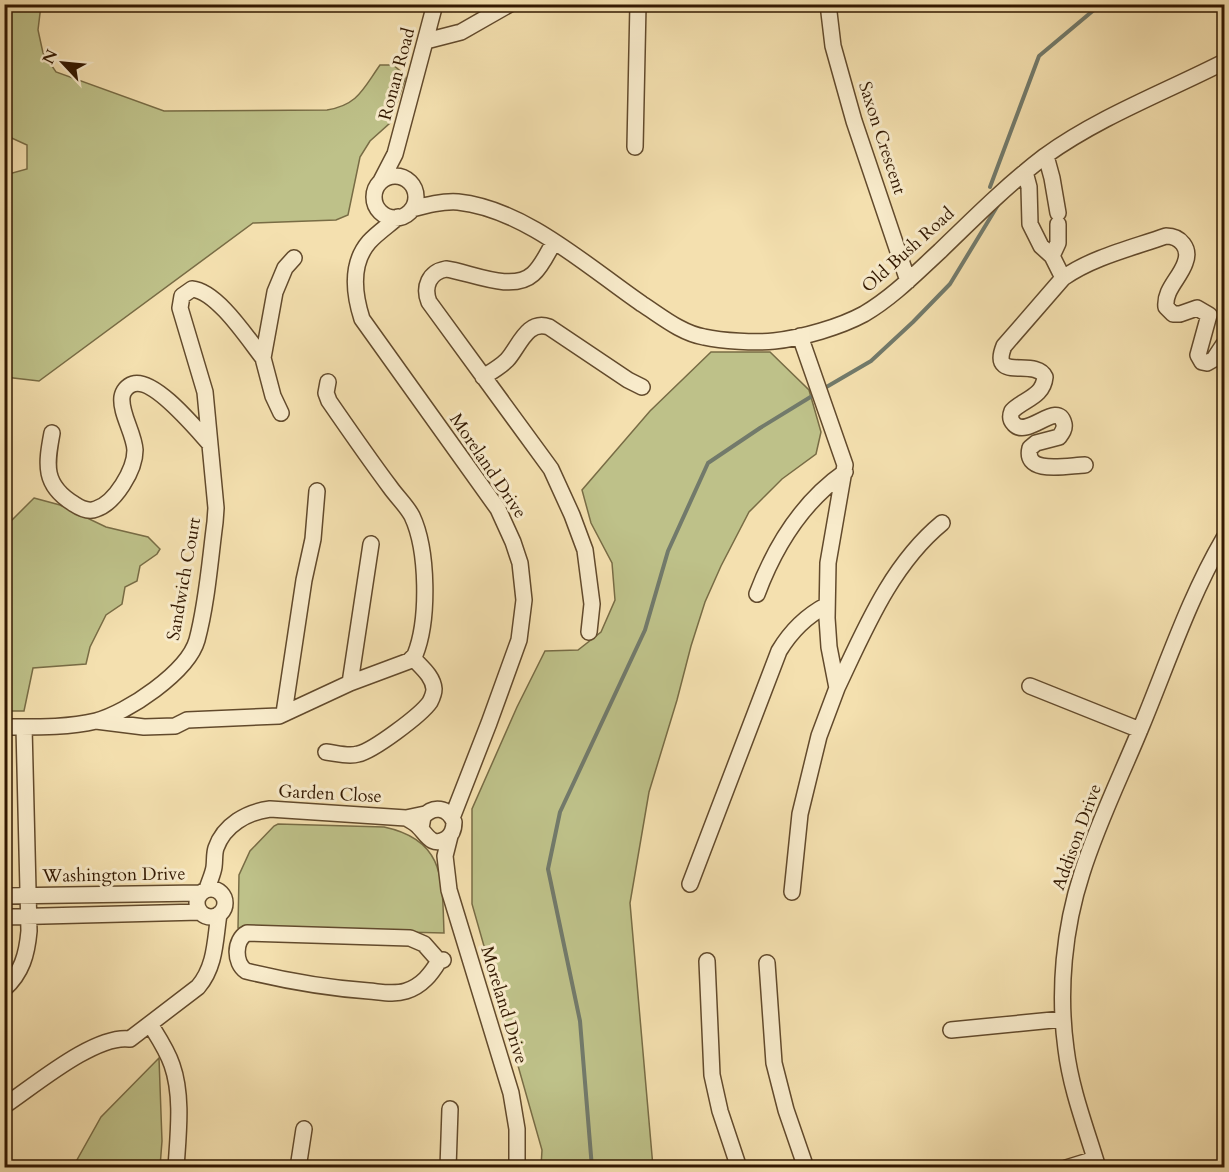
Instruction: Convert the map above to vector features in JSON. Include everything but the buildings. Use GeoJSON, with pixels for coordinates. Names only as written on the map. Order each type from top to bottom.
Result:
{"type":"FeatureCollection","features":[{"type":"Feature","properties":{"kind":"street","name":"Ronan Road"},"geometry":{"type":"LineString","coordinates":[[381,181],[395,154],[435,4]]}},
{"type":"Feature","properties":{"kind":"street"},"geometry":{"type":"LineString","coordinates":[[426,41],[461,32],[510,4]]}},
{"type":"Feature","properties":{"kind":"street"},"geometry":{"type":"LineString","coordinates":[[635,147],[638,4]]}},
{"type":"Feature","properties":{"kind":"street","name":"Saxon Crescent"},"geometry":{"type":"LineString","coordinates":[[828,4],[833,46],[854,121],[908,281]]}},
{"type":"Feature","properties":{"kind":"street","name":"Old Bush Road"},"geometry":{"type":"LineString","coordinates":[[412,209],[434,203],[458,202],[503,215],[554,242],[681,329],[703,337],[774,341],[800,336],[862,315],[891,296],[997,196],[1046,156],[1076,136],[1110,118],[1224,62]]}},
{"type":"Feature","properties":{"kind":"street","name":"Ronan Road"},"geometry":{"type":"LineString","coordinates":[[395,154],[400,176]]}},
{"type":"Feature","properties":{"kind":"street"},"geometry":{"type":"LineString","coordinates":[[1046,156],[1058,216],[1058,243],[1052,256]]}},
{"type":"Feature","properties":{"kind":"street"},"geometry":{"type":"LineString","coordinates":[[1025,172],[1029,187],[1030,224],[1041,246],[1052,256],[1063,278]]}},
{"type":"Feature","properties":{"kind":"street"},"geometry":{"type":"LineString","coordinates":[[400,176],[411,183],[416,201],[412,209],[404,216],[392,218],[382,213],[375,203],[375,191],[381,181],[400,176]]}},
{"type":"Feature","properties":{"kind":"street"},"geometry":{"type":"LineString","coordinates":[[414,189],[434,203]]}},
{"type":"Feature","properties":{"kind":"street","name":"Moreland Drive"},"geometry":{"type":"LineString","coordinates":[[375,203],[369,242],[358,263],[355,275],[357,303],[362,319],[498,509],[520,563],[524,600],[519,640],[459,798],[447,813]]}},
{"type":"Feature","properties":{"kind":"street","name":"Moreland Drive"},"geometry":{"type":"LineString","coordinates":[[369,242],[398,218]]}},
{"type":"Feature","properties":{"kind":"street"},"geometry":{"type":"LineString","coordinates":[[1085,465],[1043,467],[1034,463],[1030,456],[1030,448],[1036,443],[1059,437],[1064,428],[1063,421],[1058,417],[1050,416],[1030,427],[1022,429],[1015,426],[1011,417],[1012,411],[1035,396],[1043,385],[1045,376],[1036,368],[1009,368],[1003,363],[1001,357],[1004,345],[1063,278],[1087,264],[1114,254],[1166,237],[1174,237],[1184,245],[1187,256],[1170,289],[1166,307],[1173,314],[1197,308],[1209,315],[1198,355],[1202,362],[1208,363],[1224,344]]}},
{"type":"Feature","properties":{"kind":"street"},"geometry":{"type":"LineString","coordinates":[[554,242],[535,273],[519,281],[489,279],[446,269],[439,270],[431,277],[427,284],[426,294],[429,302],[551,469],[581,536],[588,565],[592,604],[589,632]]}},
{"type":"Feature","properties":{"kind":"street"},"geometry":{"type":"LineString","coordinates":[[281,413],[273,396],[263,358],[275,292],[285,268],[294,258]]}},
{"type":"Feature","properties":{"kind":"street","name":"Sandwich Court"},"geometry":{"type":"LineString","coordinates":[[4,727],[96,721],[119,712],[159,686],[178,670],[191,653],[201,619],[215,522],[215,495],[205,392],[180,308],[182,296],[192,289],[205,292],[263,358]]}},
{"type":"Feature","properties":{"kind":"street"},"geometry":{"type":"LineString","coordinates":[[483,377],[503,364],[524,336],[533,327],[539,325],[549,327],[642,387]]}},
{"type":"Feature","properties":{"kind":"street"},"geometry":{"type":"LineString","coordinates":[[800,336],[845,465],[828,563],[829,647],[837,688]]}},
{"type":"Feature","properties":{"kind":"street"},"geometry":{"type":"LineString","coordinates":[[96,721],[144,727],[175,726],[187,720],[271,717],[413,658],[417,651],[426,593],[419,538],[413,518],[329,401],[326,393],[328,382]]}},
{"type":"Feature","properties":{"kind":"street"},"geometry":{"type":"LineString","coordinates":[[52,433],[47,460],[51,479],[64,498],[88,510],[96,509],[113,495],[128,477],[133,464],[134,438],[124,410],[122,395],[132,385],[139,383],[155,390],[181,413],[210,444]]}},
{"type":"Feature","properties":{"kind":"street"},"geometry":{"type":"LineString","coordinates":[[757,594],[769,563],[787,531],[821,492],[845,472]]}},
{"type":"Feature","properties":{"kind":"street"},"geometry":{"type":"LineString","coordinates":[[284,713],[304,580],[313,539],[317,491]]}},
{"type":"Feature","properties":{"kind":"street"},"geometry":{"type":"LineString","coordinates":[[792,892],[800,814],[819,736],[837,688],[871,618],[901,566],[921,542],[942,523]]}},
{"type":"Feature","properties":{"kind":"street","name":"Addison Drive"},"geometry":{"type":"LineString","coordinates":[[1096,1163],[1070,1074],[1063,1019],[1065,959],[1074,900],[1091,845],[1187,614],[1224,537]]}},
{"type":"Feature","properties":{"kind":"street"},"geometry":{"type":"LineString","coordinates":[[350,683],[371,544]]}},
{"type":"Feature","properties":{"kind":"street"},"geometry":{"type":"LineString","coordinates":[[690,884],[732,769],[779,651],[798,626],[827,605]]}},
{"type":"Feature","properties":{"kind":"street"},"geometry":{"type":"LineString","coordinates":[[326,752],[350,755],[364,752],[388,738],[426,707],[433,695],[433,686],[427,673],[413,658]]}},
{"type":"Feature","properties":{"kind":"street"},"geometry":{"type":"LineString","coordinates":[[1030,686],[1140,730]]}},
{"type":"Feature","properties":{"kind":"street","name":"Washington Drive"},"geometry":{"type":"LineString","coordinates":[[4,989],[13,981],[26,957],[29,895],[24,727]]}},
{"type":"Feature","properties":{"kind":"street"},"geometry":{"type":"LineString","coordinates":[[432,841],[442,841],[450,836],[454,827],[447,813],[433,809],[423,821],[425,836],[445,856]]}},
{"type":"Feature","properties":{"kind":"street","name":"Garden Close"},"geometry":{"type":"LineString","coordinates":[[209,891],[215,851],[221,837],[238,820],[261,810],[406,818],[423,821]]}},
{"type":"Feature","properties":{"kind":"street","name":"Moreland Drive"},"geometry":{"type":"LineString","coordinates":[[450,836],[445,856],[452,900],[511,1093],[517,1129],[517,1167]]}},
{"type":"Feature","properties":{"kind":"street"},"geometry":{"type":"LineString","coordinates":[[4,917],[209,914],[225,903],[209,891],[197,902],[209,914],[215,938],[212,963],[204,980],[190,993],[130,1039],[123,1038],[93,1047],[4,1106]]}},
{"type":"Feature","properties":{"kind":"street","name":"Washington Drive"},"geometry":{"type":"LineString","coordinates":[[4,896],[209,891]]}},
{"type":"Feature","properties":{"kind":"street"},"geometry":{"type":"LineString","coordinates":[[444,959],[424,944],[410,938],[247,933],[243,934],[237,953],[239,965],[246,971],[328,988],[393,993],[417,986],[432,974],[444,959],[467,951]]}},
{"type":"Feature","properties":{"kind":"street"},"geometry":{"type":"LineString","coordinates":[[707,961],[712,1075],[720,1111],[739,1167]]}},
{"type":"Feature","properties":{"kind":"street"},"geometry":{"type":"LineString","coordinates":[[767,963],[774,1063],[786,1110],[806,1167]]}},
{"type":"Feature","properties":{"kind":"street"},"geometry":{"type":"LineString","coordinates":[[951,1030],[1063,1019]]}},
{"type":"Feature","properties":{"kind":"street"},"geometry":{"type":"LineString","coordinates":[[150,1024],[168,1053],[175,1075],[178,1106],[176,1167]]}},
{"type":"Feature","properties":{"kind":"street"},"geometry":{"type":"LineString","coordinates":[[448,1167],[450,1109]]}},
{"type":"Feature","properties":{"kind":"street"},"geometry":{"type":"LineString","coordinates":[[298,1167],[304,1129]]}},
{"type":"Feature","properties":{"kind":"street"},"geometry":{"type":"LineString","coordinates":[[1066,1167],[1096,1163]]}},
{"type":"Feature","properties":{"kind":"green space"},"geometry":{"type":"Polygon","coordinates":[[[5,4],[41,5],[38,30],[43,53],[56,72],[164,111],[327,110],[346,104],[359,95],[380,65],[393,65],[404,74],[405,79],[390,123],[370,141],[360,157],[348,215],[336,220],[253,223],[39,381],[5,377],[5,175],[27,169],[27,145],[5,135],[5,4]]]}},
{"type":"Feature","properties":{"kind":"green space"},"geometry":{"type":"Polygon","coordinates":[[[711,352],[770,352],[809,390],[821,432],[816,454],[782,479],[749,512],[721,566],[705,602],[649,792],[630,903],[653,1167],[541,1167],[542,1150],[472,904],[472,809],[517,707],[545,651],[578,650],[601,632],[615,600],[612,563],[591,523],[582,490],[650,411],[711,352]]]}},
{"type":"Feature","properties":{"kind":"green space"},"geometry":{"type":"Polygon","coordinates":[[[34,498],[60,505],[106,527],[148,537],[160,549],[157,554],[140,566],[137,581],[125,587],[122,604],[106,615],[90,647],[86,664],[33,668],[24,711],[5,711],[5,527],[34,498]]]}},
{"type":"Feature","properties":{"kind":"green space"},"geometry":{"type":"Polygon","coordinates":[[[278,824],[384,827],[404,833],[419,842],[430,853],[436,865],[442,896],[444,933],[238,928],[239,875],[250,851],[278,824]]]}},
{"type":"Feature","properties":{"kind":"green space"},"geometry":{"type":"Polygon","coordinates":[[[159,1058],[162,1141],[160,1167],[73,1167],[101,1117],[159,1058]]]}},
{"type":"Feature","properties":{"kind":"waterway"},"geometry":{"type":"LineString","coordinates":[[990,187],[1039,56],[1101,4]]}},
{"type":"Feature","properties":{"kind":"waterway"},"geometry":{"type":"LineString","coordinates":[[823,389],[871,361],[950,284],[998,205]]}},
{"type":"Feature","properties":{"kind":"waterway"},"geometry":{"type":"LineString","coordinates":[[592,1168],[580,1021],[548,869],[560,812],[645,630],[668,551],[708,463],[817,393]]}}]}
